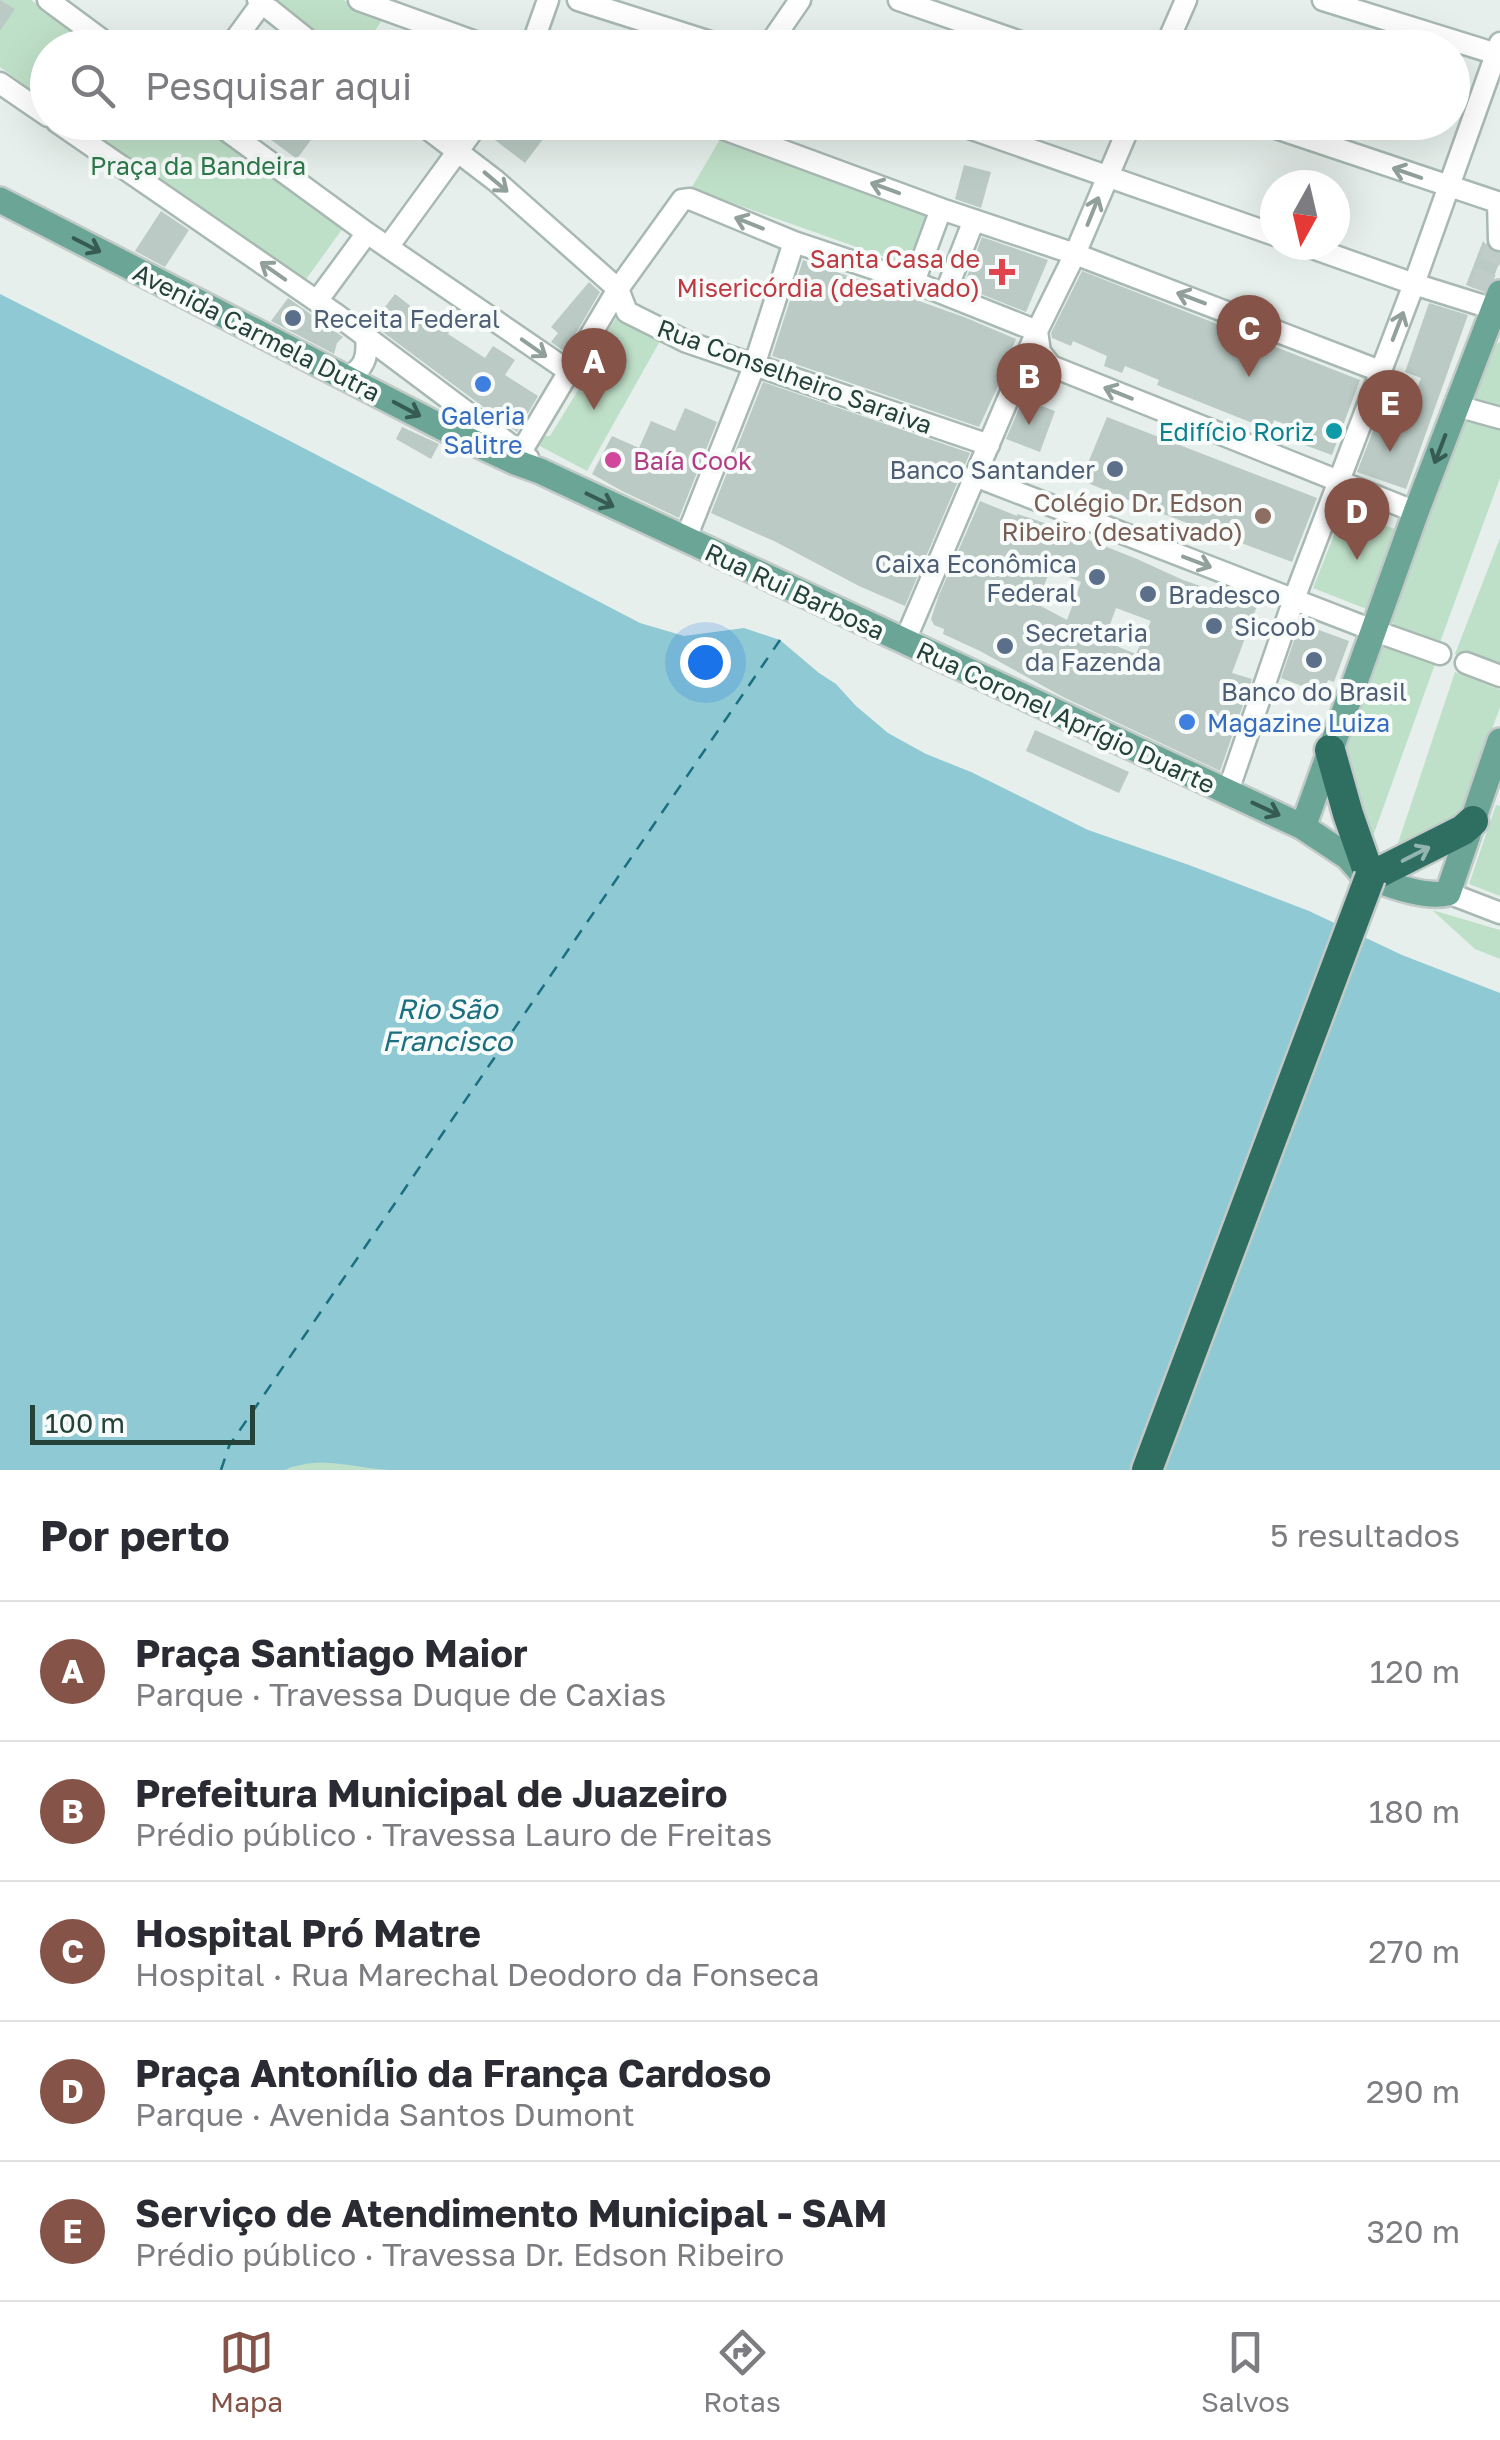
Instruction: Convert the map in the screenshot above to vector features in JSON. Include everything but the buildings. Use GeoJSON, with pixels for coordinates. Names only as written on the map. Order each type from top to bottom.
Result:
{"type":"FeatureCollection","features":[{"type":"Feature","properties":{"kind":"highway"},"geometry":{"type":"LineString","coordinates":[[1147,1470],[1202,1322],[1200,1288],[1253,1141],[1277,1124],[1366,876],[1333,763]]}},
{"type":"Feature","properties":{"kind":"highway"},"geometry":{"type":"LineString","coordinates":[[1366,876],[1468,826]]}},
{"type":"Feature","properties":{"kind":"main road","name":"Avenida Carmela Dutra"},"geometry":{"type":"LineString","coordinates":[[0,200],[449,431],[525,461],[687,536]]}},
{"type":"Feature","properties":{"kind":"main road"},"geometry":{"type":"LineString","coordinates":[[1304,827],[1333,763],[1416,512],[1457,406],[1488,299]]}},
{"type":"Feature","properties":{"kind":"main road","name":"Rua Rui Barbosa"},"geometry":{"type":"LineString","coordinates":[[687,536],[904,643]]}},
{"type":"Feature","properties":{"kind":"main road","name":"Rua Coronel Aprígio Duarte"},"geometry":{"type":"LineString","coordinates":[[904,643],[1304,827],[1348,857],[1366,876]]}},
{"type":"Feature","properties":{"kind":"main road"},"geometry":{"type":"LineString","coordinates":[[1366,876],[1434,896],[1449,890],[1500,741]]}},
{"type":"Feature","properties":{"kind":"street"},"geometry":{"type":"LineString","coordinates":[[48,0],[89,30]]}},
{"type":"Feature","properties":{"kind":"street"},"geometry":{"type":"LineString","coordinates":[[359,0],[442,30]]}},
{"type":"Feature","properties":{"kind":"street"},"geometry":{"type":"LineString","coordinates":[[537,30],[548,0]]}},
{"type":"Feature","properties":{"kind":"street"},"geometry":{"type":"LineString","coordinates":[[578,0],[672,30]]}},
{"type":"Feature","properties":{"kind":"street"},"geometry":{"type":"LineString","coordinates":[[779,30],[800,0]]}},
{"type":"Feature","properties":{"kind":"street"},"geometry":{"type":"LineString","coordinates":[[899,0],[986,30]]}},
{"type":"Feature","properties":{"kind":"street"},"geometry":{"type":"LineString","coordinates":[[1173,30],[1186,0]]}},
{"type":"Feature","properties":{"kind":"street"},"geometry":{"type":"LineString","coordinates":[[1323,0],[1429,30]]}},
{"type":"Feature","properties":{"kind":"street"},"geometry":{"type":"LineString","coordinates":[[241,30],[261,1],[296,30]]}},
{"type":"Feature","properties":{"kind":"street"},"geometry":{"type":"LineString","coordinates":[[1470,42],[1499,50],[1470,126]]}},
{"type":"Feature","properties":{"kind":"street"},"geometry":{"type":"LineString","coordinates":[[0,83],[30,104]]}},
{"type":"Feature","properties":{"kind":"street"},"geometry":{"type":"LineString","coordinates":[[83,140],[317,301],[525,461],[618,289],[678,202],[690,199],[794,242],[914,282],[1037,331]]}},
{"type":"Feature","properties":{"kind":"street"},"geometry":{"type":"LineString","coordinates":[[240,140],[388,248],[570,372]]}},
{"type":"Feature","properties":{"kind":"street","name":"Rua Conselheiro Saraiva"},"geometry":{"type":"LineString","coordinates":[[444,140],[618,289],[627,312],[658,330],[989,444]]}},
{"type":"Feature","properties":{"kind":"street"},"geometry":{"type":"LineString","coordinates":[[388,248],[466,140]]}},
{"type":"Feature","properties":{"kind":"street"},"geometry":{"type":"LineString","coordinates":[[756,140],[1075,254],[1380,371]]}},
{"type":"Feature","properties":{"kind":"street"},"geometry":{"type":"LineString","coordinates":[[1005,140],[1260,230]]}},
{"type":"Feature","properties":{"kind":"street"},"geometry":{"type":"LineString","coordinates":[[904,643],[1037,331],[1124,140]]}},
{"type":"Feature","properties":{"kind":"street"},"geometry":{"type":"LineString","coordinates":[[1310,140],[1499,202],[1498,242]]}},
{"type":"Feature","properties":{"kind":"street"},"geometry":{"type":"LineString","coordinates":[[1228,791],[1294,600],[1465,140]]}},
{"type":"Feature","properties":{"kind":"street"},"geometry":{"type":"LineString","coordinates":[[914,282],[940,208]]}},
{"type":"Feature","properties":{"kind":"street"},"geometry":{"type":"LineString","coordinates":[[946,294],[974,220]]}},
{"type":"Feature","properties":{"kind":"street"},"geometry":{"type":"LineString","coordinates":[[317,301],[368,233]]}},
{"type":"Feature","properties":{"kind":"street"},"geometry":{"type":"LineString","coordinates":[[687,536],[754,364],[794,242]]}},
{"type":"Feature","properties":{"kind":"street"},"geometry":{"type":"LineString","coordinates":[[1346,260],[1414,284],[1488,299]]}},
{"type":"Feature","properties":{"kind":"street"},"geometry":{"type":"LineString","coordinates":[[1037,331],[1040,352],[1050,366],[1416,512]]}},
{"type":"Feature","properties":{"kind":"street"},"geometry":{"type":"LineString","coordinates":[[346,377],[362,367],[368,354],[366,338]]}},
{"type":"Feature","properties":{"kind":"street"},"geometry":{"type":"LineString","coordinates":[[1457,406],[1500,418]]}},
{"type":"Feature","properties":{"kind":"street"},"geometry":{"type":"LineString","coordinates":[[975,476],[1440,654]]}},
{"type":"Feature","properties":{"kind":"street"},"geometry":{"type":"LineString","coordinates":[[1466,664],[1500,676]]}},
{"type":"Feature","properties":{"kind":"street"},"geometry":{"type":"LineString","coordinates":[[1449,890],[1500,912]]}},
{"type":"Feature","properties":{"kind":"green space","name":"Praça da Bandeira"},"geometry":{"type":"Polygon","coordinates":[[[0,0],[31,0],[72,30],[30,30],[30,89],[0,67],[0,0]]]}},
{"type":"Feature","properties":{"kind":"green space"},"geometry":{"type":"Polygon","coordinates":[[[270,0],[343,0],[384,17],[375,30],[310,30],[270,0]]]}},
{"type":"Feature","properties":{"kind":"green space","name":"Praça da Bandeira"},"geometry":{"type":"Polygon","coordinates":[[[102,140],[222,140],[343,228],[304,282],[102,140]]]}},
{"type":"Feature","properties":{"kind":"green space"},"geometry":{"type":"Polygon","coordinates":[[[720,140],[733,140],[927,213],[907,265],[699,191],[689,192],[720,140]]]}},
{"type":"Feature","properties":{"kind":"green space"},"geometry":{"type":"Polygon","coordinates":[[[616,318],[660,341],[587,471],[536,444],[540,436],[550,436],[616,318]]]}},
{"type":"Feature","properties":{"kind":"green space"},"geometry":{"type":"Polygon","coordinates":[[[1500,341],[1500,411],[1466,398],[1482,360],[1500,341]]]}},
{"type":"Feature","properties":{"kind":"green space"},"geometry":{"type":"Polygon","coordinates":[[[1459,412],[1500,427],[1500,478],[1439,645],[1399,631],[1390,620],[1459,412]]]}},
{"type":"Feature","properties":{"kind":"green space"},"geometry":{"type":"Polygon","coordinates":[[[1344,510],[1400,531],[1369,610],[1313,588],[1344,510]]]}},
{"type":"Feature","properties":{"kind":"green space"},"geometry":{"type":"Polygon","coordinates":[[[1500,538],[1500,669],[1496,670],[1455,654],[1500,538]]]}},
{"type":"Feature","properties":{"kind":"green space"},"geometry":{"type":"Polygon","coordinates":[[[1377,641],[1435,664],[1368,850],[1337,754],[1377,641]]]}},
{"type":"Feature","properties":{"kind":"green space"},"geometry":{"type":"Polygon","coordinates":[[[1455,672],[1500,690],[1500,707],[1462,813],[1392,861],[1455,672]]]}},
{"type":"Feature","properties":{"kind":"green space"},"geometry":{"type":"Polygon","coordinates":[[[1496,805],[1500,806],[1500,896],[1469,884],[1496,805]]]}},
{"type":"Feature","properties":{"kind":"green space"},"geometry":{"type":"Polygon","coordinates":[[[1432,910],[1500,930],[1500,959],[1475,949],[1432,910]]]}},
{"type":"Feature","properties":{"kind":"green space"},"geometry":{"type":"Polygon","coordinates":[[[307,1462],[336,1463],[388,1470],[285,1470],[307,1462]]]}},
{"type":"Feature","properties":{"kind":"water","name":"Rio São Francisco"},"geometry":{"type":"Polygon","coordinates":[[[0,294],[640,623],[684,636],[744,628],[780,640],[836,684],[888,733],[926,754],[1088,830],[1309,911],[1402,955],[1500,993],[1500,1470],[388,1470],[312,1463],[285,1470],[0,1470],[0,294]]]}},
{"type":"Feature","properties":{"kind":"ferry route"},"geometry":{"type":"LineString","coordinates":[[221,1470],[229,1446],[780,640]]}},
{"type":"Feature","properties":{"kind":"tunnel"},"geometry":{"type":"LineString","coordinates":[[1479,290],[1496,246]]}},
{"type":"Feature","properties":{"kind":"place","name":"Santa Casa de Misericórdia (desativado)"},"geometry":{"type":"Point","coordinates":[1002,272]}},
{"type":"Feature","properties":{"kind":"place","name":"Receita Federal"},"geometry":{"type":"Point","coordinates":[293,318]}},
{"type":"Feature","properties":{"kind":"place","name":"Hospital Pró Matre"},"geometry":{"type":"Point","coordinates":[1249,377]}},
{"type":"Feature","properties":{"kind":"place","name":"Galeria Salitre"},"geometry":{"type":"Point","coordinates":[483,384]}},
{"type":"Feature","properties":{"kind":"place","name":"Praça Santiago Maior"},"geometry":{"type":"Point","coordinates":[594,410]}},
{"type":"Feature","properties":{"kind":"place","name":"Prefeitura Municipal de Juazeiro"},"geometry":{"type":"Point","coordinates":[1029,425]}},
{"type":"Feature","properties":{"kind":"place","name":"Edifício Roriz"},"geometry":{"type":"Point","coordinates":[1334,431]}},
{"type":"Feature","properties":{"kind":"place","name":"Serviço de Atendimento Municipal - SAM"},"geometry":{"type":"Point","coordinates":[1390,452]}},
{"type":"Feature","properties":{"kind":"place","name":"Baía Cook"},"geometry":{"type":"Point","coordinates":[613,460]}},
{"type":"Feature","properties":{"kind":"place","name":"Banco Santander"},"geometry":{"type":"Point","coordinates":[1115,469]}},
{"type":"Feature","properties":{"kind":"place","name":"Colégio Dr. Edson Ribeiro (desativado)"},"geometry":{"type":"Point","coordinates":[1263,516]}},
{"type":"Feature","properties":{"kind":"place","name":"Praça Antonílio da França Cardoso"},"geometry":{"type":"Point","coordinates":[1357,560]}},
{"type":"Feature","properties":{"kind":"place","name":"Caixa Econômica Federal"},"geometry":{"type":"Point","coordinates":[1097,577]}},
{"type":"Feature","properties":{"kind":"place","name":"Bradesco"},"geometry":{"type":"Point","coordinates":[1148,594]}},
{"type":"Feature","properties":{"kind":"place","name":"Sicoob"},"geometry":{"type":"Point","coordinates":[1214,626]}},
{"type":"Feature","properties":{"kind":"place","name":"Secretaria da Fazenda"},"geometry":{"type":"Point","coordinates":[1005,646]}},
{"type":"Feature","properties":{"kind":"place","name":"Banco do Brasil"},"geometry":{"type":"Point","coordinates":[1314,660]}},
{"type":"Feature","properties":{"kind":"place","name":"Magazine Luiza"},"geometry":{"type":"Point","coordinates":[1187,722]}}]}
